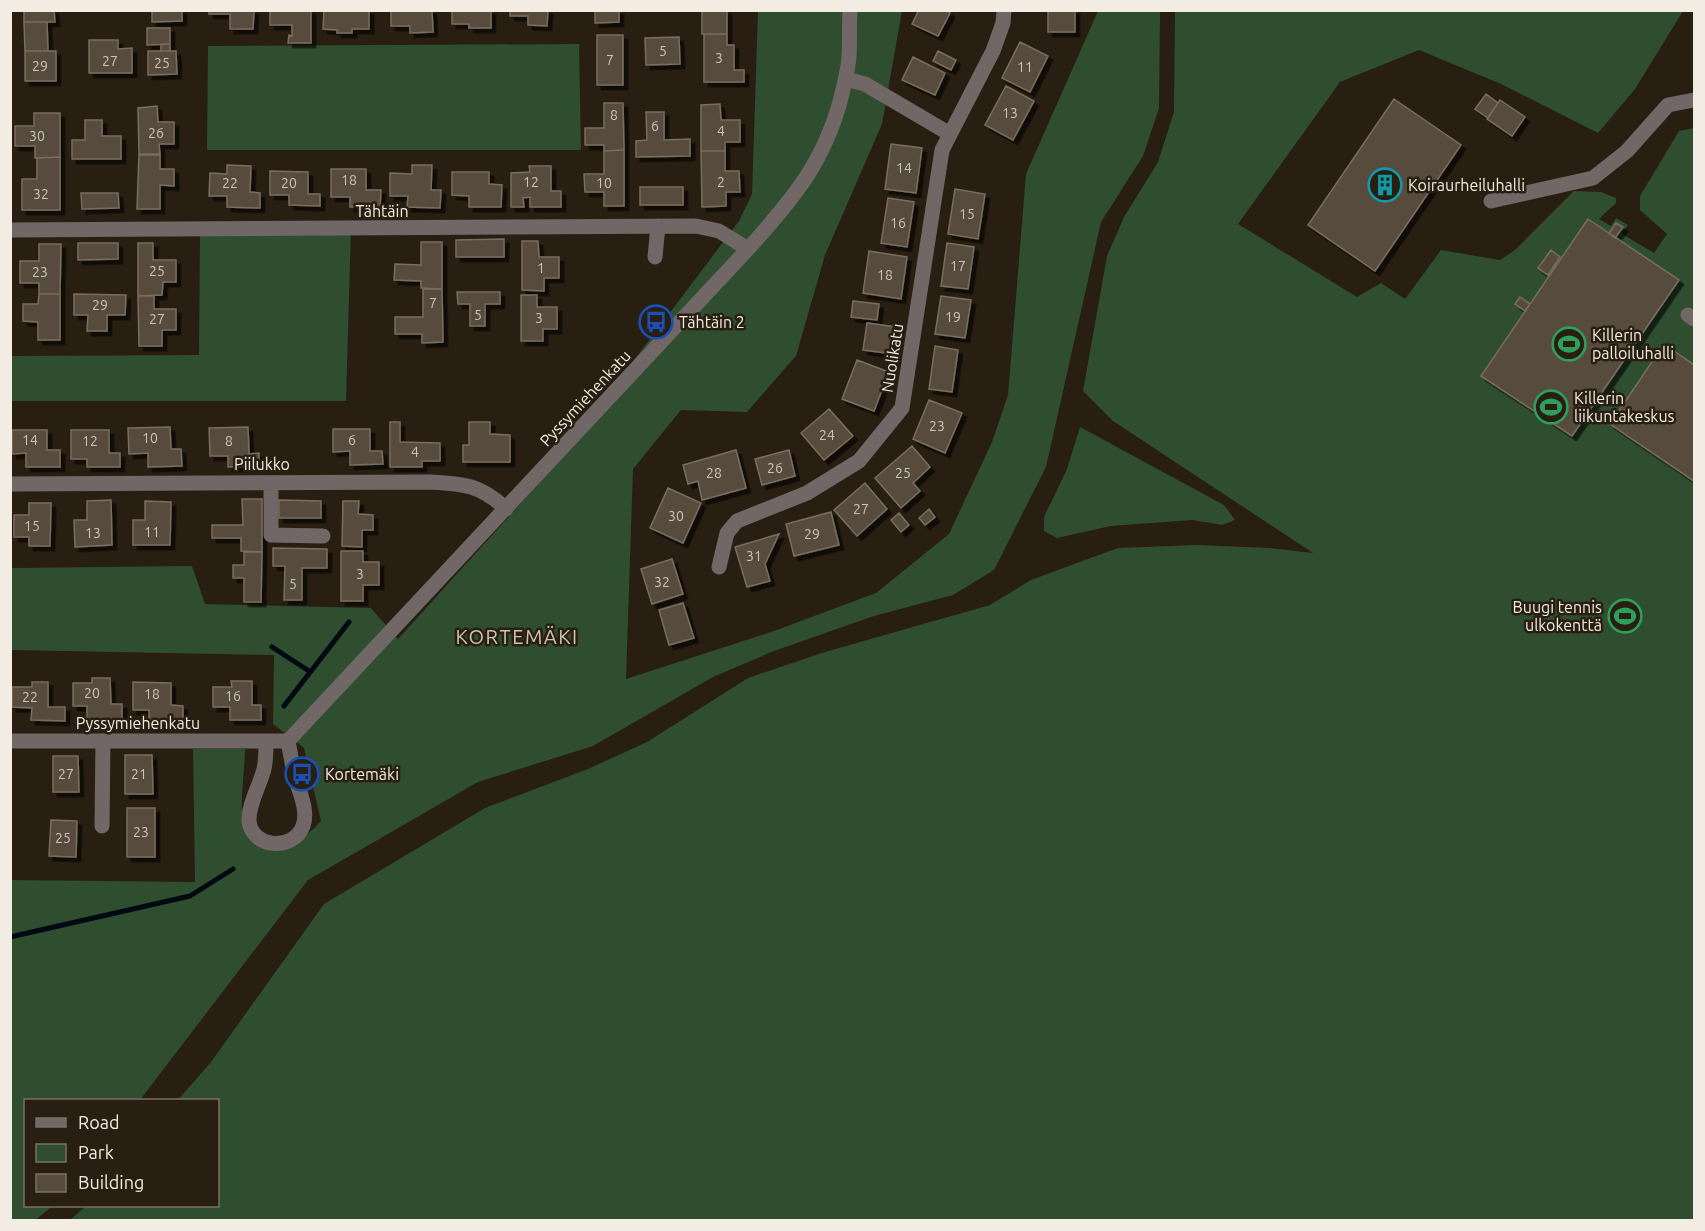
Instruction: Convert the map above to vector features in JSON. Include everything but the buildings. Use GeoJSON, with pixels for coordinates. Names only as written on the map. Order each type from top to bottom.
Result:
{"type":"FeatureCollection","features":[{"type":"Feature","properties":{"kind":"street","name":"Pyssymiehenkatu"},"geometry":{"type":"LineString","coordinates":[[10,741],[288,741],[748,249],[805,181],[823,150],[834,123],[846,80],[849,58],[849,10]]}},
{"type":"Feature","properties":{"kind":"street","name":"Nuolikatu"},"geometry":{"type":"LineString","coordinates":[[719,567],[727,533],[737,520],[807,493],[859,461],[902,408],[942,150],[993,51],[1003,23],[1004,10]]}},
{"type":"Feature","properties":{"kind":"street"},"geometry":{"type":"LineString","coordinates":[[846,80],[866,84],[950,134]]}},
{"type":"Feature","properties":{"kind":"street"},"geometry":{"type":"LineString","coordinates":[[1491,201],[1593,178],[1627,151],[1668,105],[1695,100]]}},
{"type":"Feature","properties":{"kind":"street"},"geometry":{"type":"LineString","coordinates":[[656,258],[658,226]]}},
{"type":"Feature","properties":{"kind":"street","name":"Tähtäin"},"geometry":{"type":"LineString","coordinates":[[10,230],[708,227],[734,239],[748,249]]}},
{"type":"Feature","properties":{"kind":"street","name":"Piilukko"},"geometry":{"type":"LineString","coordinates":[[10,484],[431,482],[458,484],[492,495],[506,509]]}},
{"type":"Feature","properties":{"kind":"street"},"geometry":{"type":"LineString","coordinates":[[271,483],[271,535],[323,536]]}},
{"type":"Feature","properties":{"kind":"street"},"geometry":{"type":"LineString","coordinates":[[102,826],[103,741]]}},
{"type":"Feature","properties":{"kind":"street"},"geometry":{"type":"LineString","coordinates":[[266,741],[265,766],[249,820],[252,833],[260,840],[276,844],[288,841],[300,833],[305,811],[288,741]]}},
{"type":"Feature","properties":{"kind":"green space"},"geometry":{"type":"Polygon","coordinates":[[[758,11],[902,11],[882,124],[825,255],[796,356],[747,412],[681,410],[633,469],[626,679],[774,631],[876,593],[949,534],[992,442],[1008,395],[1026,174],[1098,11],[1160,11],[1159,108],[1143,156],[1101,222],[1046,467],[994,570],[953,595],[874,616],[774,651],[713,677],[593,746],[478,782],[308,880],[141,1099],[24,1099],[24,1207],[52,1207],[35,1220],[11,1220],[11,880],[195,882],[193,749],[245,749],[242,791],[243,825],[248,839],[254,843],[267,848],[284,848],[300,840],[321,821],[304,748],[273,724],[274,655],[11,650],[11,568],[192,566],[205,604],[371,608],[398,639],[552,469],[739,221],[752,194],[758,11]]]}},
{"type":"Feature","properties":{"kind":"green space"},"geometry":{"type":"Polygon","coordinates":[[[1175,11],[1683,11],[1635,89],[1598,133],[1501,84],[1419,50],[1340,82],[1238,224],[1357,297],[1381,283],[1405,299],[1441,250],[1500,260],[1515,250],[1574,191],[1601,192],[1616,198],[1616,203],[1599,219],[1611,226],[1616,218],[1628,225],[1622,234],[1654,253],[1667,234],[1640,210],[1640,196],[1679,131],[1694,128],[1694,1220],[70,1220],[85,1207],[219,1207],[219,1099],[179,1099],[211,1062],[324,904],[485,808],[588,769],[647,742],[748,678],[825,652],[990,605],[1031,580],[1118,548],[1197,545],[1270,548],[1313,553],[1113,421],[1083,391],[1107,256],[1124,217],[1158,162],[1174,112],[1175,11]]]}},
{"type":"Feature","properties":{"kind":"green space"},"geometry":{"type":"Polygon","coordinates":[[[579,44],[581,150],[207,150],[208,46],[579,44]]]}},
{"type":"Feature","properties":{"kind":"green space"},"geometry":{"type":"Polygon","coordinates":[[[351,229],[346,401],[11,401],[11,356],[199,355],[200,236],[351,229]]]}},
{"type":"Feature","properties":{"kind":"green space"},"geometry":{"type":"Polygon","coordinates":[[[1080,427],[1224,505],[1235,520],[1222,525],[1192,520],[1111,526],[1057,538],[1044,531],[1044,517],[1067,469],[1080,427]]]}},
{"type":"Feature","properties":{"kind":"waterway"},"geometry":{"type":"LineString","coordinates":[[284,706],[349,622]]}},
{"type":"Feature","properties":{"kind":"waterway"},"geometry":{"type":"LineString","coordinates":[[272,647],[309,671]]}},
{"type":"Feature","properties":{"kind":"waterway"},"geometry":{"type":"LineString","coordinates":[[10,937],[190,896],[233,869]]}},
{"type":"Feature","properties":{"kind":"place","name":"Koiraurheiluhalli"},"geometry":{"type":"Point","coordinates":[1385,185]}},
{"type":"Feature","properties":{"kind":"place","name":"Tähtäin 2"},"geometry":{"type":"Point","coordinates":[656,322]}},
{"type":"Feature","properties":{"kind":"place","name":"Killerin palloiluhalli"},"geometry":{"type":"Point","coordinates":[1569,344]}},
{"type":"Feature","properties":{"kind":"place","name":"Killerin liikuntakeskus"},"geometry":{"type":"Point","coordinates":[1551,407]}},
{"type":"Feature","properties":{"kind":"place","name":"Buugi tennis ulkokenttä"},"geometry":{"type":"Point","coordinates":[1625,616]}},
{"type":"Feature","properties":{"kind":"place","name":"Kortemäki"},"geometry":{"type":"Point","coordinates":[302,774]}},
{"type":"Feature","properties":{"kind":"district","name":"KORTEMÄKI"},"geometry":{"type":"Point","coordinates":[517,636]}}]}
